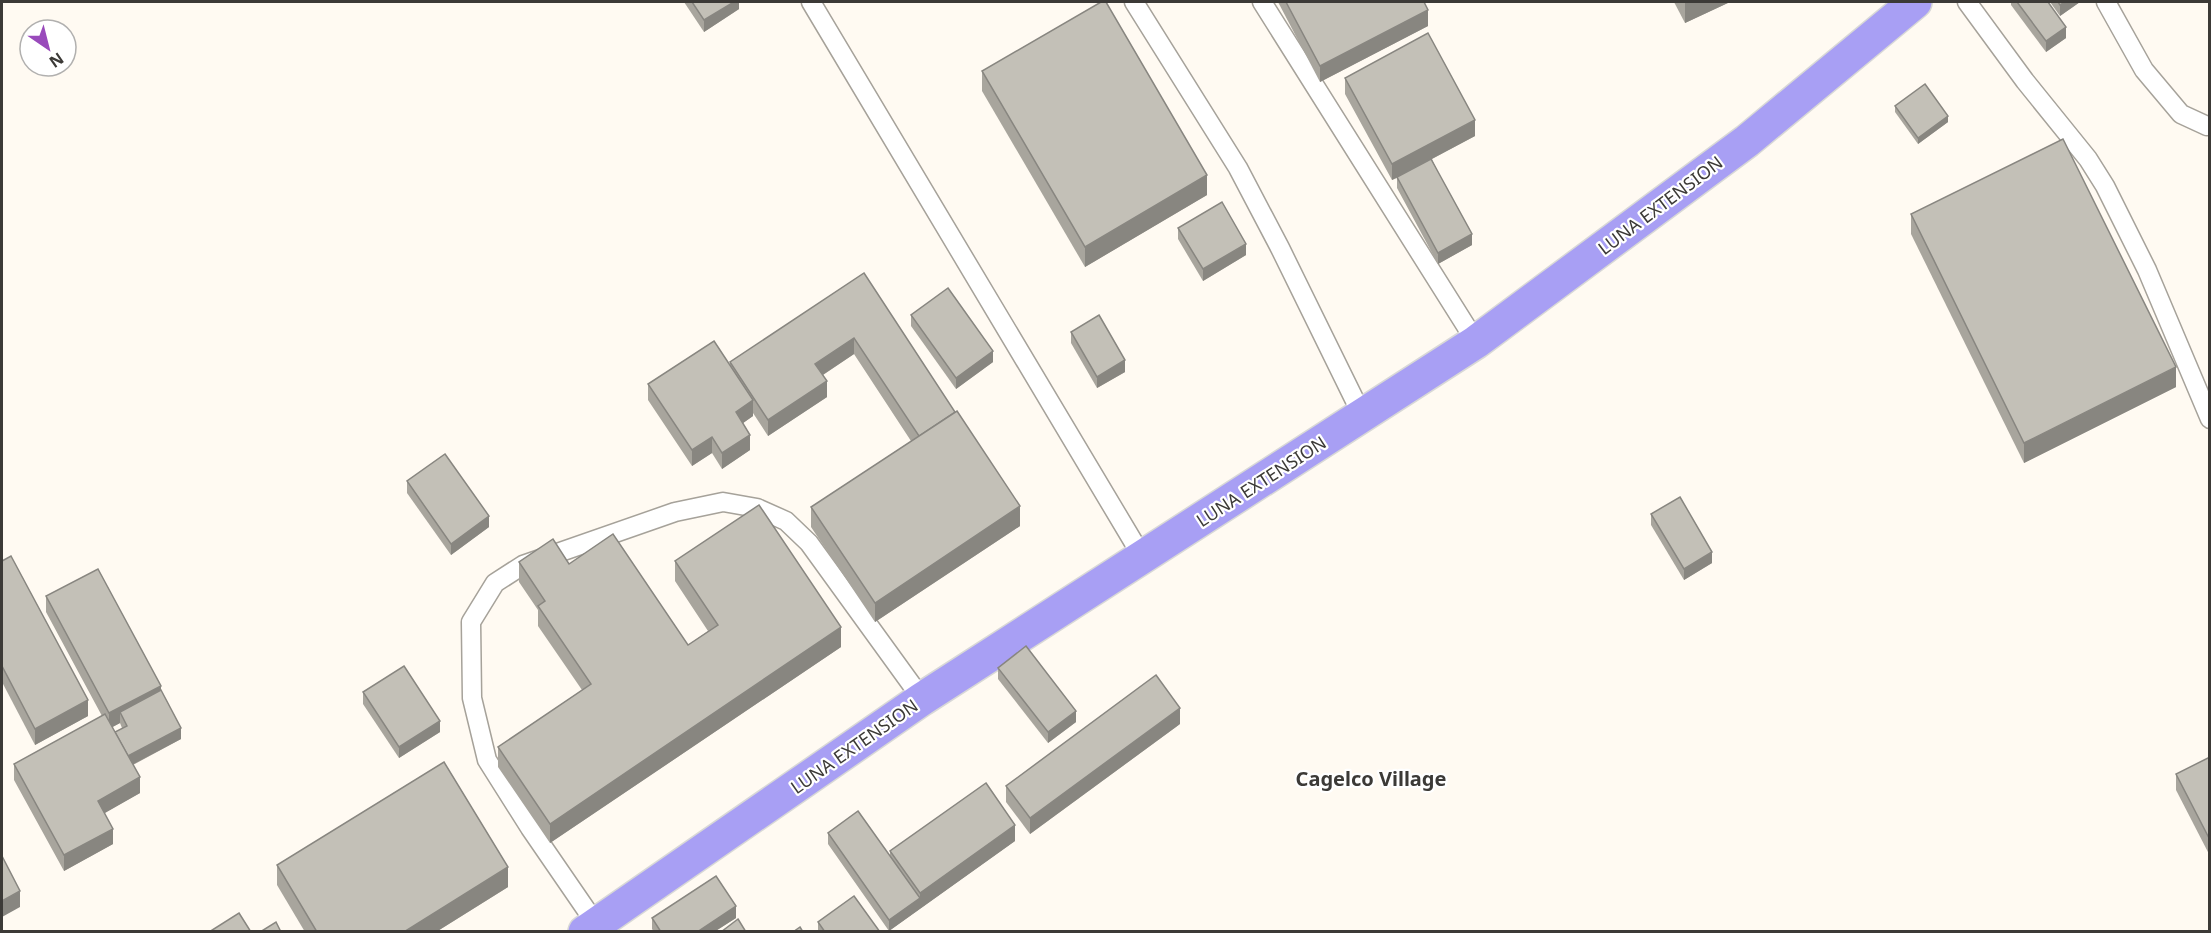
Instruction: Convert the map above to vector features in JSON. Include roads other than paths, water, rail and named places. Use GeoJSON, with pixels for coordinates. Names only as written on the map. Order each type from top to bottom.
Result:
{"type":"FeatureCollection","features":[{"type":"Feature","properties":{"kind":"highway","name":"LUNA EXTENSION"},"geometry":{"type":"LineString","coordinates":[[590,928],[922,699],[1476,342],[1747,141],[1915,2]]}},
{"type":"Feature","properties":{"kind":"lane"},"geometry":{"type":"LineString","coordinates":[[812,2],[1143,558]]}},
{"type":"Feature","properties":{"kind":"lane"},"geometry":{"type":"LineString","coordinates":[[1134,2],[1238,168],[1362,416]]}},
{"type":"Feature","properties":{"kind":"lane"},"geometry":{"type":"LineString","coordinates":[[1262,2],[1476,342]]}},
{"type":"Feature","properties":{"kind":"lane"},"geometry":{"type":"LineString","coordinates":[[1967,2],[2025,81],[2088,159],[2105,186],[2147,270],[2210,419]]}},
{"type":"Feature","properties":{"kind":"lane"},"geometry":{"type":"LineString","coordinates":[[2106,2],[2144,70],[2181,114],[2207,126]]}},
{"type":"Feature","properties":{"kind":"lane"},"geometry":{"type":"LineString","coordinates":[[590,928],[487,760],[472,698],[471,622],[495,583],[523,565],[675,512],[723,502],[758,508],[786,521],[809,543],[922,699]]}},
{"type":"Feature","properties":{"kind":"district","name":"Cagelco Village"},"geometry":{"type":"Point","coordinates":[1371,778]}}]}
